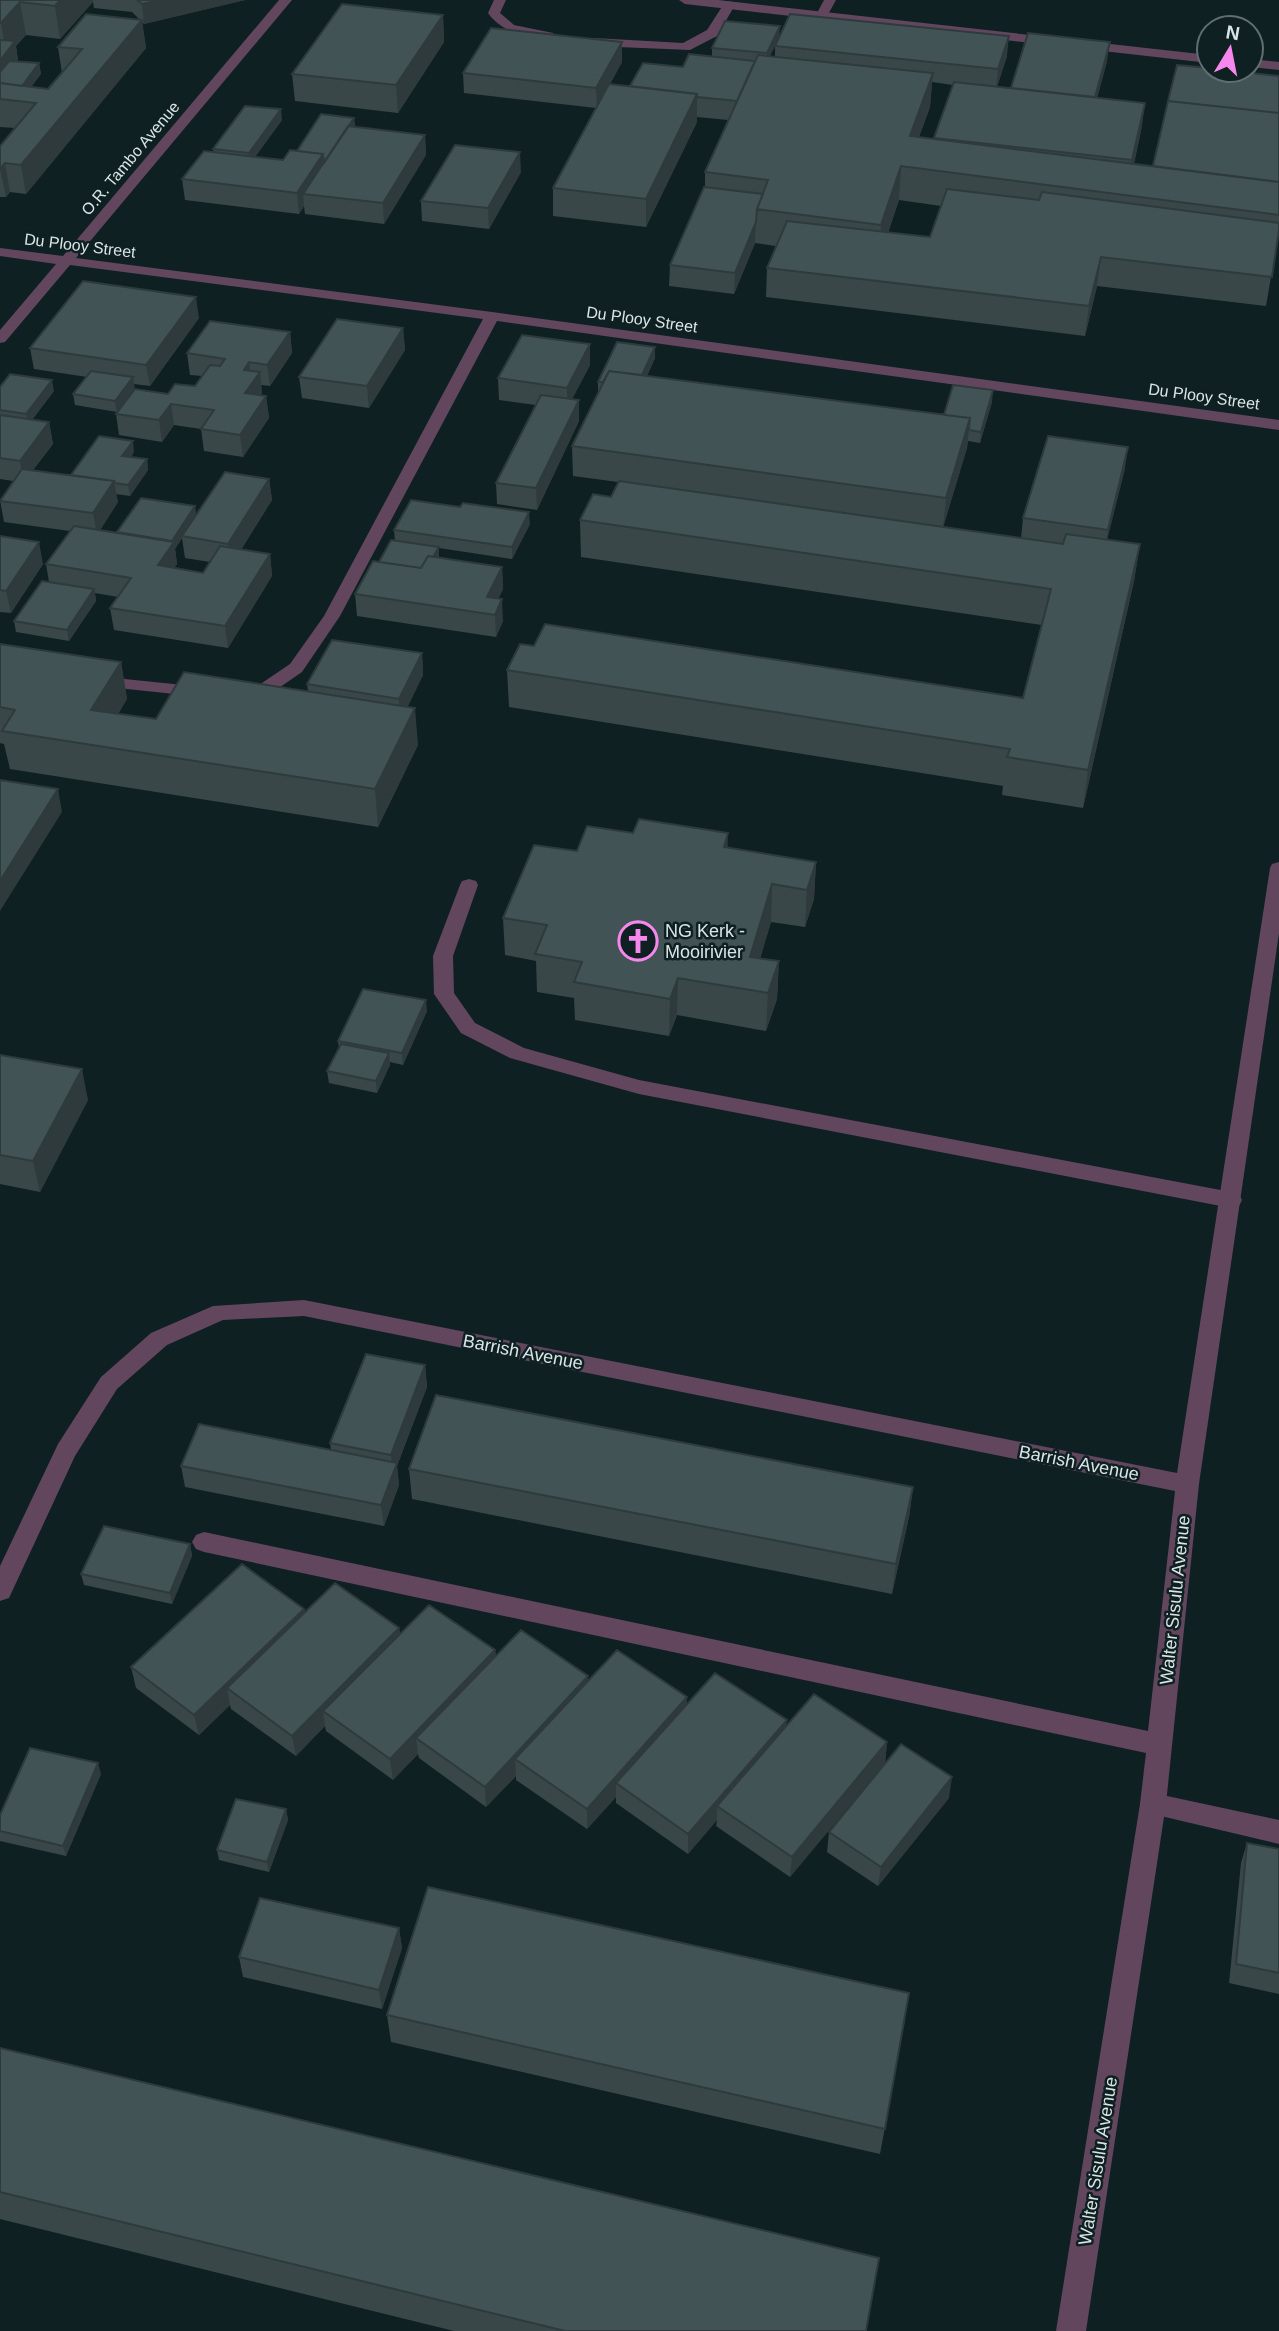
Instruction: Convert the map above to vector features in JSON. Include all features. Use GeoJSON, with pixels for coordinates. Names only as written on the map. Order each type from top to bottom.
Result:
{"type":"FeatureCollection","features":[{"type":"Feature","properties":{"kind":"street","name":"O.R. Tambo Avenue"},"geometry":{"type":"LineString","coordinates":[[0,338],[286,0]]}},
{"type":"Feature","properties":{"kind":"street"},"geometry":{"type":"LineString","coordinates":[[500,0],[494,13],[495,18],[504,26],[524,32],[561,37]]}},
{"type":"Feature","properties":{"kind":"street"},"geometry":{"type":"LineString","coordinates":[[685,0],[1195,57]]}},
{"type":"Feature","properties":{"kind":"street"},"geometry":{"type":"LineString","coordinates":[[822,15],[830,0]]}},
{"type":"Feature","properties":{"kind":"street"},"geometry":{"type":"LineString","coordinates":[[586,41],[685,47],[712,33],[729,5]]}},
{"type":"Feature","properties":{"kind":"street","name":"Du Plooy Street"},"geometry":{"type":"LineString","coordinates":[[0,252],[492,316],[1279,425]]}},
{"type":"Feature","properties":{"kind":"street"},"geometry":{"type":"LineString","coordinates":[[75,678],[226,694],[264,690],[296,668],[332,616],[492,316]]}},
{"type":"Feature","properties":{"kind":"street","name":"Walter Sisulu Avenue"},"geometry":{"type":"LineString","coordinates":[[1071,2331],[1153,1804],[1187,1484],[1274,935],[1279,868]]}},
{"type":"Feature","properties":{"kind":"street"},"geometry":{"type":"LineString","coordinates":[[469,885],[443,956],[444,994],[468,1028],[517,1053],[639,1087],[1231,1200]]}},
{"type":"Feature","properties":{"kind":"street","name":"Barrish Avenue"},"geometry":{"type":"LineString","coordinates":[[0,1591],[66,1451],[108,1383],[159,1339],[221,1312],[304,1308],[1187,1484]]}},
{"type":"Feature","properties":{"kind":"street"},"geometry":{"type":"LineString","coordinates":[[204,1542],[1161,1745]]}},
{"type":"Feature","properties":{"kind":"street"},"geometry":{"type":"LineString","coordinates":[[1153,1804],[1279,1832]]}},
{"type":"Feature","properties":{"kind":"building"},"geometry":{"type":"Polygon","coordinates":[[[0,0],[60,0],[55,6],[20,2],[0,23],[0,0]]]}},
{"type":"Feature","properties":{"kind":"building"},"geometry":{"type":"Polygon","coordinates":[[[137,0],[160,0],[142,4],[137,0]]]}},
{"type":"Feature","properties":{"kind":"building"},"geometry":{"type":"Polygon","coordinates":[[[342,4],[443,15],[396,85],[292,74],[342,4]]]}},
{"type":"Feature","properties":{"kind":"building"},"geometry":{"type":"Polygon","coordinates":[[[86,14],[142,20],[21,165],[5,163],[0,169],[0,146],[36,103],[0,99],[0,83],[48,89],[82,49],[58,47],[86,14]]]}},
{"type":"Feature","properties":{"kind":"building"},"geometry":{"type":"Polygon","coordinates":[[[790,14],[1009,36],[998,69],[775,46],[790,14]]]}},
{"type":"Feature","properties":{"kind":"building"},"geometry":{"type":"Polygon","coordinates":[[[725,21],[780,26],[767,53],[712,48],[725,21]]]}},
{"type":"Feature","properties":{"kind":"building"},"geometry":{"type":"Polygon","coordinates":[[[491,28],[622,42],[596,88],[463,73],[491,28]]]}},
{"type":"Feature","properties":{"kind":"building"},"geometry":{"type":"Polygon","coordinates":[[[1028,33],[1110,42],[1095,97],[1011,88],[1028,33]]]}},
{"type":"Feature","properties":{"kind":"building"},"geometry":{"type":"Polygon","coordinates":[[[0,40],[15,41],[0,61],[0,40]]]}},
{"type":"Feature","properties":{"kind":"building"},"geometry":{"type":"Polygon","coordinates":[[[689,54],[755,61],[737,101],[630,86],[643,63],[683,67],[689,54]]]}},
{"type":"Feature","properties":{"kind":"building"},"geometry":{"type":"Polygon","coordinates":[[[758,55],[933,73],[910,136],[1279,182],[1279,215],[901,166],[881,225],[757,209],[768,180],[705,172],[758,55]]]}},
{"type":"Feature","properties":{"kind":"building"},"geometry":{"type":"Polygon","coordinates":[[[9,61],[39,63],[22,86],[0,83],[0,72],[9,61]]]}},
{"type":"Feature","properties":{"kind":"building"},"geometry":{"type":"Polygon","coordinates":[[[1177,65],[1195,67],[1195,84],[1265,84],[1265,74],[1279,76],[1279,113],[1168,101],[1177,65]]]}},
{"type":"Feature","properties":{"kind":"building"},"geometry":{"type":"Polygon","coordinates":[[[954,82],[1145,103],[1132,160],[934,138],[954,82]]]}},
{"type":"Feature","properties":{"kind":"building"},"geometry":{"type":"Polygon","coordinates":[[[609,84],[697,94],[646,199],[553,188],[609,84]]]}},
{"type":"Feature","properties":{"kind":"building"},"geometry":{"type":"Polygon","coordinates":[[[1168,101],[1279,113],[1279,182],[1153,166],[1168,101]]]}},
{"type":"Feature","properties":{"kind":"building"},"geometry":{"type":"Polygon","coordinates":[[[245,106],[281,109],[249,153],[213,149],[245,106]]]}},
{"type":"Feature","properties":{"kind":"building"},"geometry":{"type":"Polygon","coordinates":[[[321,114],[354,118],[324,163],[323,154],[297,151],[321,114]]]}},
{"type":"Feature","properties":{"kind":"building"},"geometry":{"type":"Polygon","coordinates":[[[348,126],[425,135],[383,203],[303,194],[348,126]]]}},
{"type":"Feature","properties":{"kind":"building"},"geometry":{"type":"Polygon","coordinates":[[[455,145],[520,152],[488,208],[421,201],[455,145]]]}},
{"type":"Feature","properties":{"kind":"building"},"geometry":{"type":"Polygon","coordinates":[[[290,150],[323,154],[297,193],[182,179],[204,151],[283,160],[290,150]]]}},
{"type":"Feature","properties":{"kind":"building"},"geometry":{"type":"Polygon","coordinates":[[[704,187],[763,194],[757,209],[756,222],[735,273],[670,265],[704,187]]]}},
{"type":"Feature","properties":{"kind":"building"},"geometry":{"type":"Polygon","coordinates":[[[947,189],[1039,200],[1042,192],[1279,223],[1272,277],[1101,257],[1089,306],[767,268],[787,221],[930,237],[947,189]]]}},
{"type":"Feature","properties":{"kind":"building"},"geometry":{"type":"Polygon","coordinates":[[[83,281],[196,297],[146,365],[30,348],[83,281]]]}},
{"type":"Feature","properties":{"kind":"building"},"geometry":{"type":"Polygon","coordinates":[[[337,319],[403,328],[367,386],[299,377],[337,319]]]}},
{"type":"Feature","properties":{"kind":"building"},"geometry":{"type":"Polygon","coordinates":[[[210,321],[290,332],[267,365],[249,362],[244,370],[260,372],[245,393],[266,396],[240,435],[201,429],[214,410],[171,404],[159,420],[116,414],[135,389],[168,394],[175,384],[195,386],[210,365],[220,366],[225,359],[187,353],[210,321]]]}},
{"type":"Feature","properties":{"kind":"building"},"geometry":{"type":"Polygon","coordinates":[[[522,335],[590,344],[567,388],[498,378],[522,335]]]}},
{"type":"Feature","properties":{"kind":"building"},"geometry":{"type":"Polygon","coordinates":[[[617,342],[655,347],[642,375],[609,371],[603,382],[598,382],[617,342]]]}},
{"type":"Feature","properties":{"kind":"building"},"geometry":{"type":"Polygon","coordinates":[[[91,371],[133,377],[115,401],[73,394],[91,371]]]}},
{"type":"Feature","properties":{"kind":"building"},"geometry":{"type":"Polygon","coordinates":[[[609,371],[970,418],[946,498],[572,446],[609,371]]]}},
{"type":"Feature","properties":{"kind":"building"},"geometry":{"type":"Polygon","coordinates":[[[10,374],[52,380],[26,414],[0,410],[0,387],[10,374]]]}},
{"type":"Feature","properties":{"kind":"building"},"geometry":{"type":"Polygon","coordinates":[[[953,385],[993,390],[981,432],[969,430],[970,418],[944,415],[953,385]]]}},
{"type":"Feature","properties":{"kind":"building"},"geometry":{"type":"Polygon","coordinates":[[[541,395],[579,400],[536,488],[496,483],[541,395]]]}},
{"type":"Feature","properties":{"kind":"building"},"geometry":{"type":"Polygon","coordinates":[[[0,415],[49,422],[20,461],[0,458],[0,415]]]}},
{"type":"Feature","properties":{"kind":"building"},"geometry":{"type":"Polygon","coordinates":[[[99,436],[133,441],[122,456],[147,459],[128,485],[71,475],[99,436]]]}},
{"type":"Feature","properties":{"kind":"building"},"geometry":{"type":"Polygon","coordinates":[[[1048,436],[1128,447],[1108,530],[1023,518],[1048,436]]]}},
{"type":"Feature","properties":{"kind":"building"},"geometry":{"type":"Polygon","coordinates":[[[22,469],[114,481],[93,513],[0,501],[22,469]]]}},
{"type":"Feature","properties":{"kind":"building"},"geometry":{"type":"Polygon","coordinates":[[[225,472],[269,479],[228,544],[182,536],[225,472]]]}},
{"type":"Feature","properties":{"kind":"building"},"geometry":{"type":"Polygon","coordinates":[[[619,481],[1063,544],[1066,534],[1140,544],[1088,770],[1007,757],[1010,749],[507,670],[520,644],[534,646],[545,624],[1023,698],[1051,589],[580,520],[593,494],[611,497],[619,481]]]}},
{"type":"Feature","properties":{"kind":"building"},"geometry":{"type":"Polygon","coordinates":[[[141,498],[195,506],[172,541],[117,532],[141,498]]]}},
{"type":"Feature","properties":{"kind":"building"},"geometry":{"type":"Polygon","coordinates":[[[411,500],[460,507],[463,503],[529,512],[512,547],[394,530],[411,500]]]}},
{"type":"Feature","properties":{"kind":"building"},"geometry":{"type":"Polygon","coordinates":[[[74,526],[174,542],[158,565],[203,573],[220,546],[270,554],[225,626],[110,608],[131,578],[46,564],[74,526]]]}},
{"type":"Feature","properties":{"kind":"building"},"geometry":{"type":"Polygon","coordinates":[[[0,536],[39,542],[6,591],[0,590],[0,536]]]}},
{"type":"Feature","properties":{"kind":"building"},"geometry":{"type":"Polygon","coordinates":[[[391,540],[439,547],[433,557],[428,556],[421,568],[379,562],[391,540]]]}},
{"type":"Feature","properties":{"kind":"building"},"geometry":{"type":"Polygon","coordinates":[[[428,556],[502,567],[487,597],[502,599],[495,615],[355,594],[373,561],[421,568],[428,556]]]}},
{"type":"Feature","properties":{"kind":"building"},"geometry":{"type":"Polygon","coordinates":[[[42,581],[94,589],[67,630],[14,621],[42,581]]]}},
{"type":"Feature","properties":{"kind":"building"},"geometry":{"type":"Polygon","coordinates":[[[332,640],[422,653],[399,699],[307,684],[332,640]]]}},
{"type":"Feature","properties":{"kind":"building"},"geometry":{"type":"Polygon","coordinates":[[[0,644],[121,662],[91,710],[156,719],[184,672],[415,708],[375,789],[2,731],[15,710],[0,707],[0,644]]]}},
{"type":"Feature","properties":{"kind":"building"},"geometry":{"type":"Polygon","coordinates":[[[0,780],[58,789],[0,881],[0,780]]]}},
{"type":"Feature","properties":{"kind":"building","name":"NG Kerk - Mooirivier"},"geometry":{"type":"Polygon","coordinates":[[[639,819],[728,833],[724,847],[816,862],[807,890],[772,884],[750,957],[779,961],[768,993],[678,978],[670,999],[574,982],[582,962],[535,954],[547,925],[503,918],[534,845],[577,851],[587,826],[633,833],[639,819]]]}},
{"type":"Feature","properties":{"kind":"building"},"geometry":{"type":"Polygon","coordinates":[[[363,989],[426,1000],[402,1053],[338,1041],[363,989]]]}},
{"type":"Feature","properties":{"kind":"building"},"geometry":{"type":"Polygon","coordinates":[[[341,1044],[389,1053],[376,1081],[327,1071],[341,1044]]]}},
{"type":"Feature","properties":{"kind":"building"},"geometry":{"type":"Polygon","coordinates":[[[0,1055],[82,1069],[33,1161],[0,1155],[0,1055]]]}},
{"type":"Feature","properties":{"kind":"building"},"geometry":{"type":"Polygon","coordinates":[[[366,1354],[425,1365],[391,1455],[330,1443],[366,1354]]]}},
{"type":"Feature","properties":{"kind":"building"},"geometry":{"type":"Polygon","coordinates":[[[436,1395],[913,1487],[896,1564],[409,1469],[436,1395]]]}},
{"type":"Feature","properties":{"kind":"building"},"geometry":{"type":"Polygon","coordinates":[[[199,1424],[397,1463],[381,1505],[181,1466],[199,1424]]]}},
{"type":"Feature","properties":{"kind":"building"},"geometry":{"type":"Polygon","coordinates":[[[104,1526],[190,1544],[170,1593],[81,1574],[104,1526]]]}},
{"type":"Feature","properties":{"kind":"building"},"geometry":{"type":"Polygon","coordinates":[[[242,1564],[304,1609],[194,1715],[131,1667],[242,1564]]]}},
{"type":"Feature","properties":{"kind":"building"},"geometry":{"type":"Polygon","coordinates":[[[335,1583],[399,1628],[292,1736],[227,1688],[335,1583]]]}},
{"type":"Feature","properties":{"kind":"building"},"geometry":{"type":"Polygon","coordinates":[[[429,1605],[495,1650],[390,1759],[323,1711],[429,1605]]]}},
{"type":"Feature","properties":{"kind":"building"},"geometry":{"type":"Polygon","coordinates":[[[521,1630],[588,1676],[485,1787],[416,1738],[521,1630]]]}},
{"type":"Feature","properties":{"kind":"building"},"geometry":{"type":"Polygon","coordinates":[[[617,1650],[687,1697],[587,1809],[515,1759],[617,1650]]]}},
{"type":"Feature","properties":{"kind":"building"},"geometry":{"type":"Polygon","coordinates":[[[715,1673],[787,1720],[688,1834],[616,1783],[715,1673]]]}},
{"type":"Feature","properties":{"kind":"building"},"geometry":{"type":"Polygon","coordinates":[[[814,1694],[887,1742],[792,1857],[717,1806],[814,1694]]]}},
{"type":"Feature","properties":{"kind":"building"},"geometry":{"type":"Polygon","coordinates":[[[901,1744],[952,1777],[881,1867],[829,1832],[901,1744]]]}},
{"type":"Feature","properties":{"kind":"building"},"geometry":{"type":"Polygon","coordinates":[[[30,1748],[98,1763],[63,1846],[0,1831],[0,1815],[30,1748]]]}},
{"type":"Feature","properties":{"kind":"building"},"geometry":{"type":"Polygon","coordinates":[[[236,1799],[286,1809],[267,1862],[217,1850],[236,1799]]]}},
{"type":"Feature","properties":{"kind":"building"},"geometry":{"type":"Polygon","coordinates":[[[1247,1843],[1279,1849],[1279,1973],[1236,1964],[1247,1843]]]}},
{"type":"Feature","properties":{"kind":"building"},"geometry":{"type":"Polygon","coordinates":[[[428,1887],[909,1993],[885,2129],[387,2015],[428,1887]]]}},
{"type":"Feature","properties":{"kind":"building"},"geometry":{"type":"Polygon","coordinates":[[[260,1898],[399,1928],[379,1990],[239,1957],[260,1898]]]}},
{"type":"Feature","properties":{"kind":"building"},"geometry":{"type":"Polygon","coordinates":[[[0,2048],[879,2258],[866,2331],[565,2331],[0,2192],[0,2048]]]}},
{"type":"Feature","properties":{"kind":"place","name":"NG Kerk - Mooirivier"},"geometry":{"type":"Point","coordinates":[638,941]}}]}
